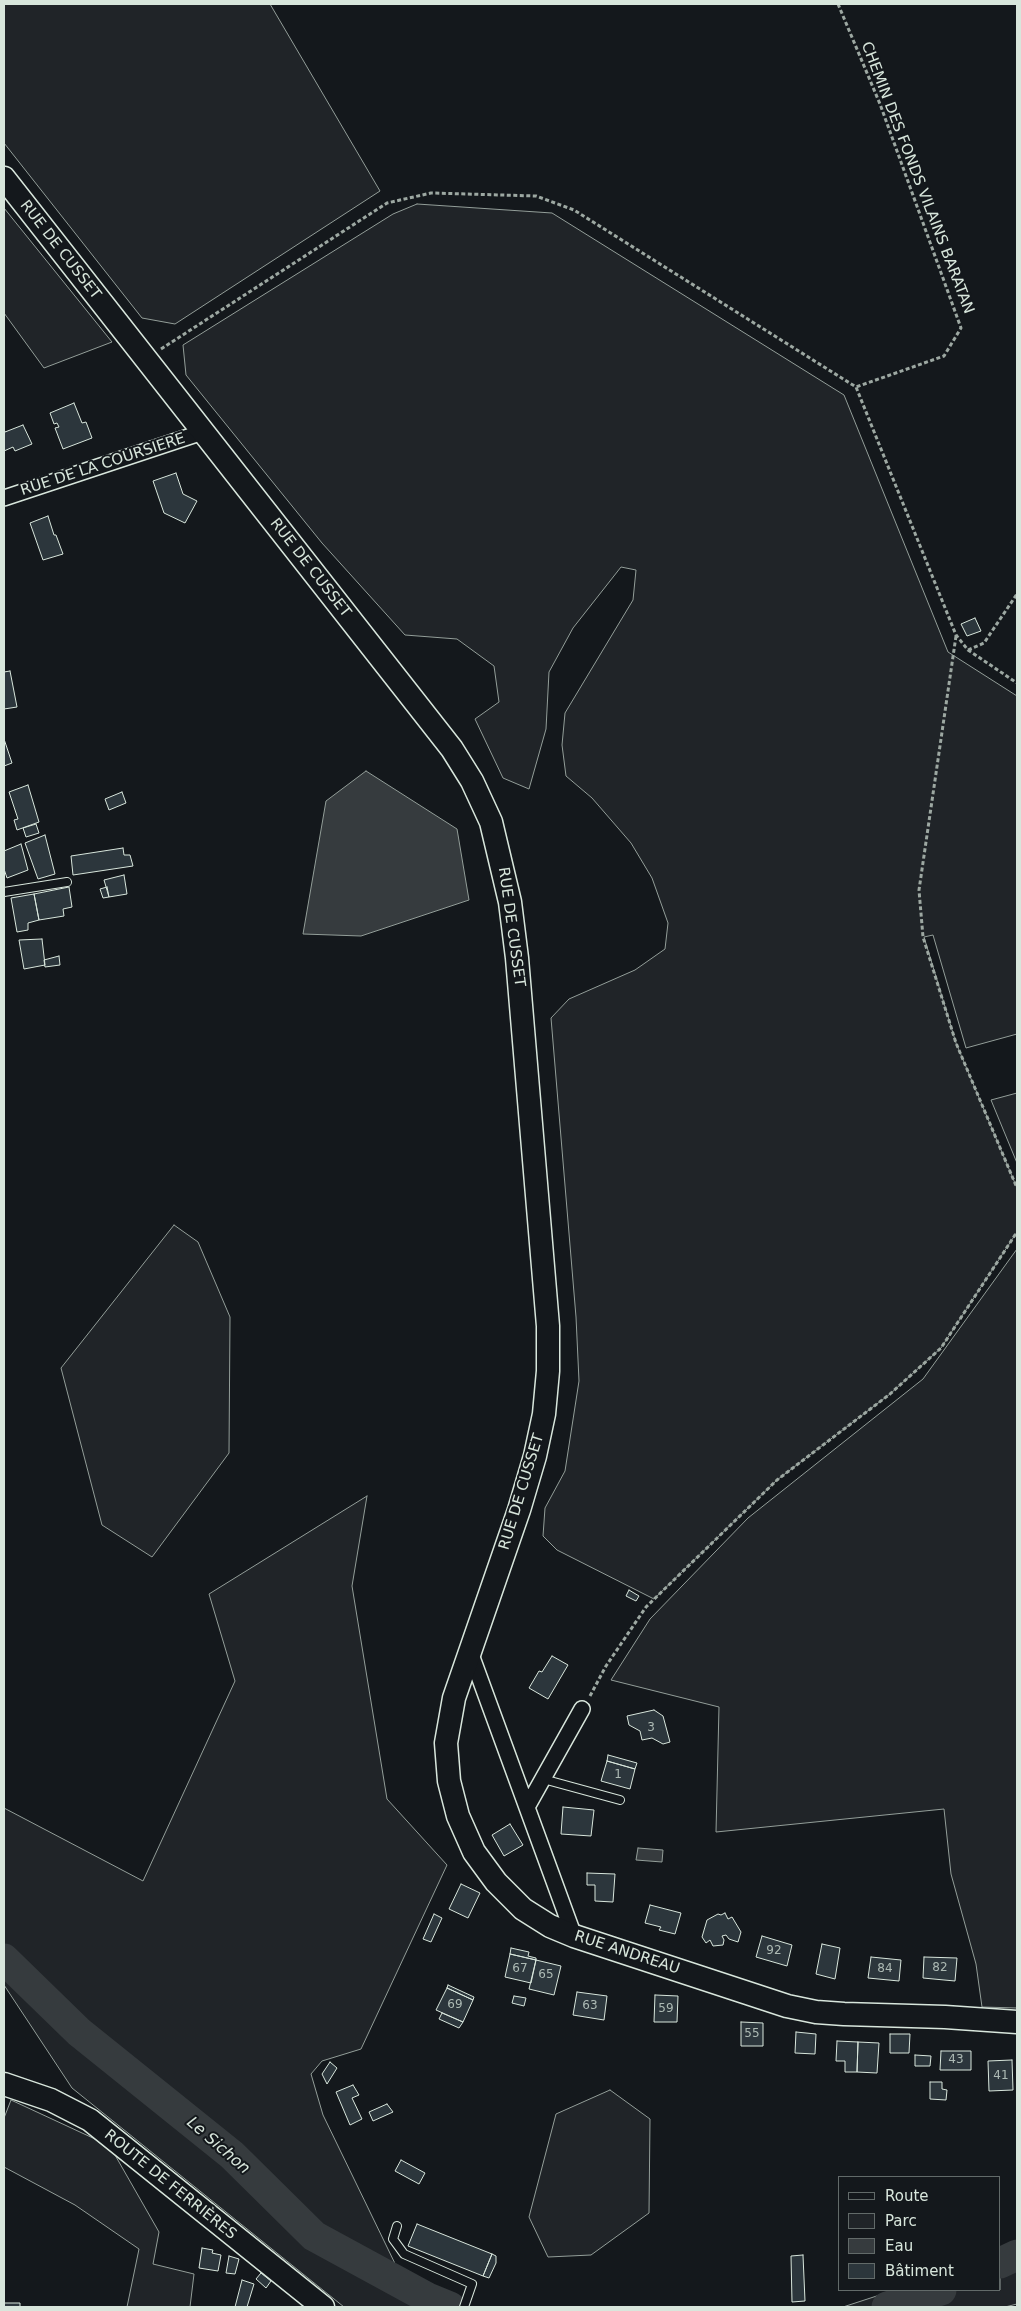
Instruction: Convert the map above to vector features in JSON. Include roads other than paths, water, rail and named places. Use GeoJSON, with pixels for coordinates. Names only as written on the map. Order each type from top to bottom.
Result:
{"type":"FeatureCollection","features":[{"type":"Feature","properties":{"kind":"street","name":"RUE DE CUSSET"},"geometry":{"type":"LineString","coordinates":[[4,178],[452,749],[472,782],[491,822],[510,902],[517,958],[548,1326],[548,1371],[544,1414],[535,1456],[519,1510],[469,1649]]}},
{"type":"Feature","properties":{"kind":"street","name":"RUE DE LA COURSIERE"},"geometry":{"type":"LineString","coordinates":[[4,498],[203,432]]}},
{"type":"Feature","properties":{"kind":"street"},"geometry":{"type":"LineString","coordinates":[[469,1649],[574,1936]]}},
{"type":"Feature","properties":{"kind":"street","name":"RUE ANDREAU"},"geometry":{"type":"LineString","coordinates":[[469,1649],[454,1698],[446,1743],[449,1781],[458,1816],[474,1852],[496,1882],[523,1909],[550,1926],[574,1936],[787,2006],[816,2012],[1017,2022]]}},
{"type":"Feature","properties":{"kind":"street"},"geometry":{"type":"LineString","coordinates":[[526,1807],[582,1709]]}},
{"type":"Feature","properties":{"kind":"street","name":"ROUTE DE FERRIÈRES"},"geometry":{"type":"LineString","coordinates":[[4,2084],[51,2100],[90,2120],[323,2307]]}},
{"type":"Feature","properties":{"kind":"lane"},"geometry":{"type":"LineString","coordinates":[[4,892],[67,882]]}},
{"type":"Feature","properties":{"kind":"lane"},"geometry":{"type":"LineString","coordinates":[[543,1779],[620,1800]]}},
{"type":"Feature","properties":{"kind":"lane"},"geometry":{"type":"LineString","coordinates":[[398,2226],[393,2238],[404,2254],[472,2284],[464,2307]]}},
{"type":"Feature","properties":{"kind":"water"},"geometry":{"type":"Polygon","coordinates":[[[366,771],[457,829],[469,900],[361,936],[303,934],[326,801],[366,771]]]}},
{"type":"Feature","properties":{"kind":"water"},"geometry":{"type":"Polygon","coordinates":[[[638,1848],[663,1850],[662,1862],[636,1860],[638,1848]]]}},
{"type":"Feature","properties":{"kind":"waterway","name":"Le Sichon"},"geometry":{"type":"LineString","coordinates":[[4,1959],[79,2032],[232,2155],[314,2236],[428,2298],[450,2307]]}},
{"type":"Feature","properties":{"kind":"waterway","name":"Le Sichon"},"geometry":{"type":"LineString","coordinates":[[1001,2263],[1017,2255]]}},
{"type":"Feature","properties":{"kind":"waterway","name":"Le Sichon"},"geometry":{"type":"LineString","coordinates":[[887,2307],[938,2291]]}}]}
